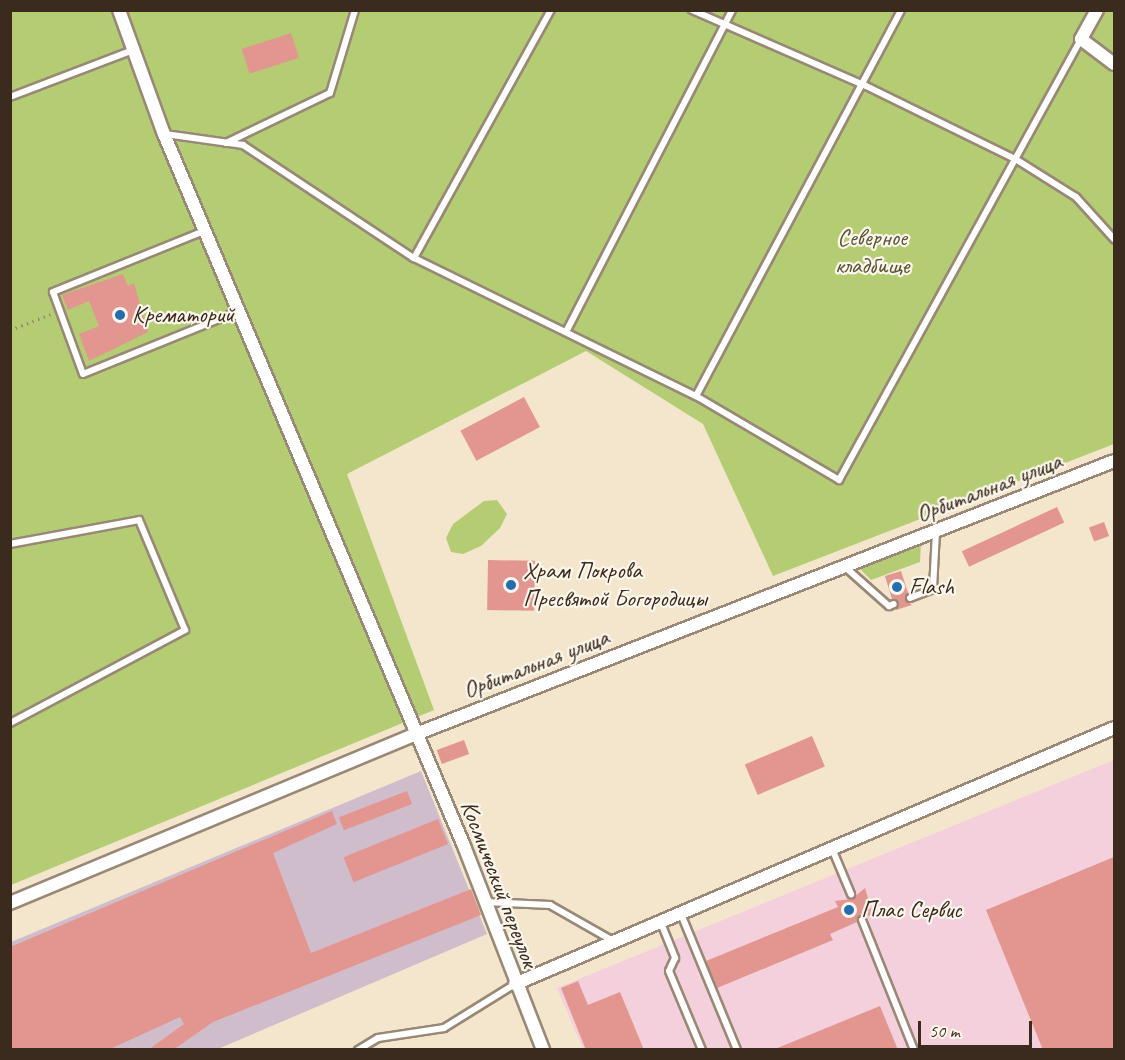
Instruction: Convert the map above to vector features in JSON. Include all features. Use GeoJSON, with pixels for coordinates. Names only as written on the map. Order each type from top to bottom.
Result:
{"type":"FeatureCollection","features":[{"type":"Feature","properties":{"kind":"street","name":"Космический переулок"},"geometry":{"type":"LineString","coordinates":[[119,10],[164,134],[416,734],[543,1050]]}},
{"type":"Feature","properties":{"kind":"street"},"geometry":{"type":"LineString","coordinates":[[1097,10],[1081,39],[1114,64]]}},
{"type":"Feature","properties":{"kind":"street","name":"Орбитальная улица"},"geometry":{"type":"LineString","coordinates":[[10,903],[416,734],[1114,461]]}},
{"type":"Feature","properties":{"kind":"street"},"geometry":{"type":"LineString","coordinates":[[515,984],[833,851],[1114,728]]}},
{"type":"Feature","properties":{"kind":"lane"},"geometry":{"type":"LineString","coordinates":[[225,143],[330,93],[355,10]]}},
{"type":"Feature","properties":{"kind":"lane"},"geometry":{"type":"LineString","coordinates":[[414,258],[551,10]]}},
{"type":"Feature","properties":{"kind":"lane"},"geometry":{"type":"LineString","coordinates":[[692,10],[724,27],[864,85],[1017,159],[1076,197],[1114,239]]}},
{"type":"Feature","properties":{"kind":"lane"},"geometry":{"type":"LineString","coordinates":[[567,330],[732,10]]}},
{"type":"Feature","properties":{"kind":"lane"},"geometry":{"type":"LineString","coordinates":[[696,396],[864,85],[901,10]]}},
{"type":"Feature","properties":{"kind":"lane"},"geometry":{"type":"LineString","coordinates":[[164,134],[243,145],[414,258],[567,330],[696,396],[839,480],[1081,39]]}},
{"type":"Feature","properties":{"kind":"lane"},"geometry":{"type":"LineString","coordinates":[[10,97],[134,50]]}},
{"type":"Feature","properties":{"kind":"lane"},"geometry":{"type":"LineString","coordinates":[[205,231],[53,292],[83,374],[238,311]]}},
{"type":"Feature","properties":{"kind":"lane"},"geometry":{"type":"LineString","coordinates":[[10,544],[139,520],[185,630],[10,723]]}},
{"type":"Feature","properties":{"kind":"lane"},"geometry":{"type":"LineString","coordinates":[[910,598],[933,589],[936,531]]}},
{"type":"Feature","properties":{"kind":"lane"},"geometry":{"type":"LineString","coordinates":[[845,567],[889,606],[894,604]]}},
{"type":"Feature","properties":{"kind":"lane"},"geometry":{"type":"LineString","coordinates":[[833,851],[851,894]]}},
{"type":"Feature","properties":{"kind":"lane"},"geometry":{"type":"LineString","coordinates":[[485,902],[550,905],[614,942]]}},
{"type":"Feature","properties":{"kind":"lane"},"geometry":{"type":"LineString","coordinates":[[681,914],[737,1050]]}},
{"type":"Feature","properties":{"kind":"lane"},"geometry":{"type":"LineString","coordinates":[[862,920],[914,1050]]}},
{"type":"Feature","properties":{"kind":"lane"},"geometry":{"type":"LineString","coordinates":[[661,923],[675,958],[669,971],[702,1050]]}},
{"type":"Feature","properties":{"kind":"lane"},"geometry":{"type":"LineString","coordinates":[[358,1050],[378,1038],[444,1028],[515,984]]}},
{"type":"Feature","properties":{"kind":"path"},"geometry":{"type":"LineString","coordinates":[[10,330],[60,310]]}},
{"type":"Feature","properties":{"kind":"shaded area"},"geometry":{"type":"Polygon","coordinates":[[[1114,760],[1114,1049],[583,1049],[557,988],[1114,760]]]}},
{"type":"Feature","properties":{"kind":"shaded area"},"geometry":{"type":"Polygon","coordinates":[[[421,771],[487,934],[218,1049],[11,1050],[11,942],[421,771]]]}},
{"type":"Feature","properties":{"kind":"green space","name":"Северное кладбище"},"geometry":{"type":"Polygon","coordinates":[[[11,11],[1114,11],[1114,444],[773,576],[703,424],[586,351],[347,474],[434,710],[11,885],[11,11]]]}},
{"type":"Feature","properties":{"kind":"green space"},"geometry":{"type":"Polygon","coordinates":[[[497,500],[507,514],[500,528],[481,546],[463,554],[451,552],[446,538],[453,524],[484,501],[497,500]]]}},
{"type":"Feature","properties":{"kind":"green space"},"geometry":{"type":"Polygon","coordinates":[[[921,541],[920,562],[871,580],[857,566],[921,541]]]}},
{"type":"Feature","properties":{"kind":"building"},"geometry":{"type":"Polygon","coordinates":[[[291,33],[299,58],[250,74],[242,49],[291,33]]]}},
{"type":"Feature","properties":{"kind":"building","name":"Крематорий"},"geometry":{"type":"Polygon","coordinates":[[[123,274],[128,286],[134,283],[148,332],[89,361],[79,334],[99,326],[89,301],[68,310],[62,295],[123,274]]]}},
{"type":"Feature","properties":{"kind":"building"},"geometry":{"type":"Polygon","coordinates":[[[524,397],[540,427],[476,461],[460,431],[524,397]]]}},
{"type":"Feature","properties":{"kind":"building"},"geometry":{"type":"Polygon","coordinates":[[[1057,507],[1064,522],[969,567],[962,551],[1057,507]]]}},
{"type":"Feature","properties":{"kind":"building"},"geometry":{"type":"Polygon","coordinates":[[[1104,522],[1109,536],[1094,542],[1089,527],[1104,522]]]}},
{"type":"Feature","properties":{"kind":"building","name":"Храм Покрова Пресвятой Богородицы"},"geometry":{"type":"Polygon","coordinates":[[[488,560],[535,561],[534,611],[487,610],[488,560]]]}},
{"type":"Feature","properties":{"kind":"building","name":"Flash"},"geometry":{"type":"Polygon","coordinates":[[[901,571],[908,593],[905,599],[912,605],[896,610],[899,603],[892,599],[885,576],[901,571]]]}},
{"type":"Feature","properties":{"kind":"building"},"geometry":{"type":"Polygon","coordinates":[[[812,736],[825,766],[758,795],[745,765],[812,736]]]}},
{"type":"Feature","properties":{"kind":"building"},"geometry":{"type":"Polygon","coordinates":[[[464,740],[469,754],[442,764],[437,750],[464,740]]]}},
{"type":"Feature","properties":{"kind":"building"},"geometry":{"type":"Polygon","coordinates":[[[407,791],[412,804],[344,830],[339,817],[407,791]]]}},
{"type":"Feature","properties":{"kind":"building"},"geometry":{"type":"Polygon","coordinates":[[[332,811],[337,824],[273,853],[311,953],[471,889],[481,915],[213,1022],[173,1050],[148,1050],[184,1024],[180,1017],[108,1050],[10,1050],[10,947],[332,811]]]}},
{"type":"Feature","properties":{"kind":"building"},"geometry":{"type":"Polygon","coordinates":[[[438,819],[448,844],[354,882],[343,857],[438,819]]]}},
{"type":"Feature","properties":{"kind":"building"},"geometry":{"type":"Polygon","coordinates":[[[1114,857],[1114,1050],[1043,1050],[986,910],[1114,857]]]}},
{"type":"Feature","properties":{"kind":"building"},"geometry":{"type":"Polygon","coordinates":[[[865,888],[873,916],[860,915],[857,922],[830,934],[833,940],[717,988],[706,961],[838,907],[835,901],[852,899],[865,888]]]}},
{"type":"Feature","properties":{"kind":"building"},"geometry":{"type":"Polygon","coordinates":[[[578,981],[588,1005],[620,992],[644,1050],[586,1050],[561,988],[578,981]]]}},
{"type":"Feature","properties":{"kind":"building"},"geometry":{"type":"Polygon","coordinates":[[[880,1006],[898,1050],[775,1050],[775,1049],[880,1006]]]}},
{"type":"Feature","properties":{"kind":"place","name":"Крематорий"},"geometry":{"type":"Point","coordinates":[120,315]}},
{"type":"Feature","properties":{"kind":"place","name":"Храм Покрова Пресвятой Богородицы"},"geometry":{"type":"Point","coordinates":[511,585]}},
{"type":"Feature","properties":{"kind":"place","name":"Flash"},"geometry":{"type":"Point","coordinates":[897,587]}},
{"type":"Feature","properties":{"kind":"place","name":"Плас Сервис"},"geometry":{"type":"Point","coordinates":[849,910]}}]}
